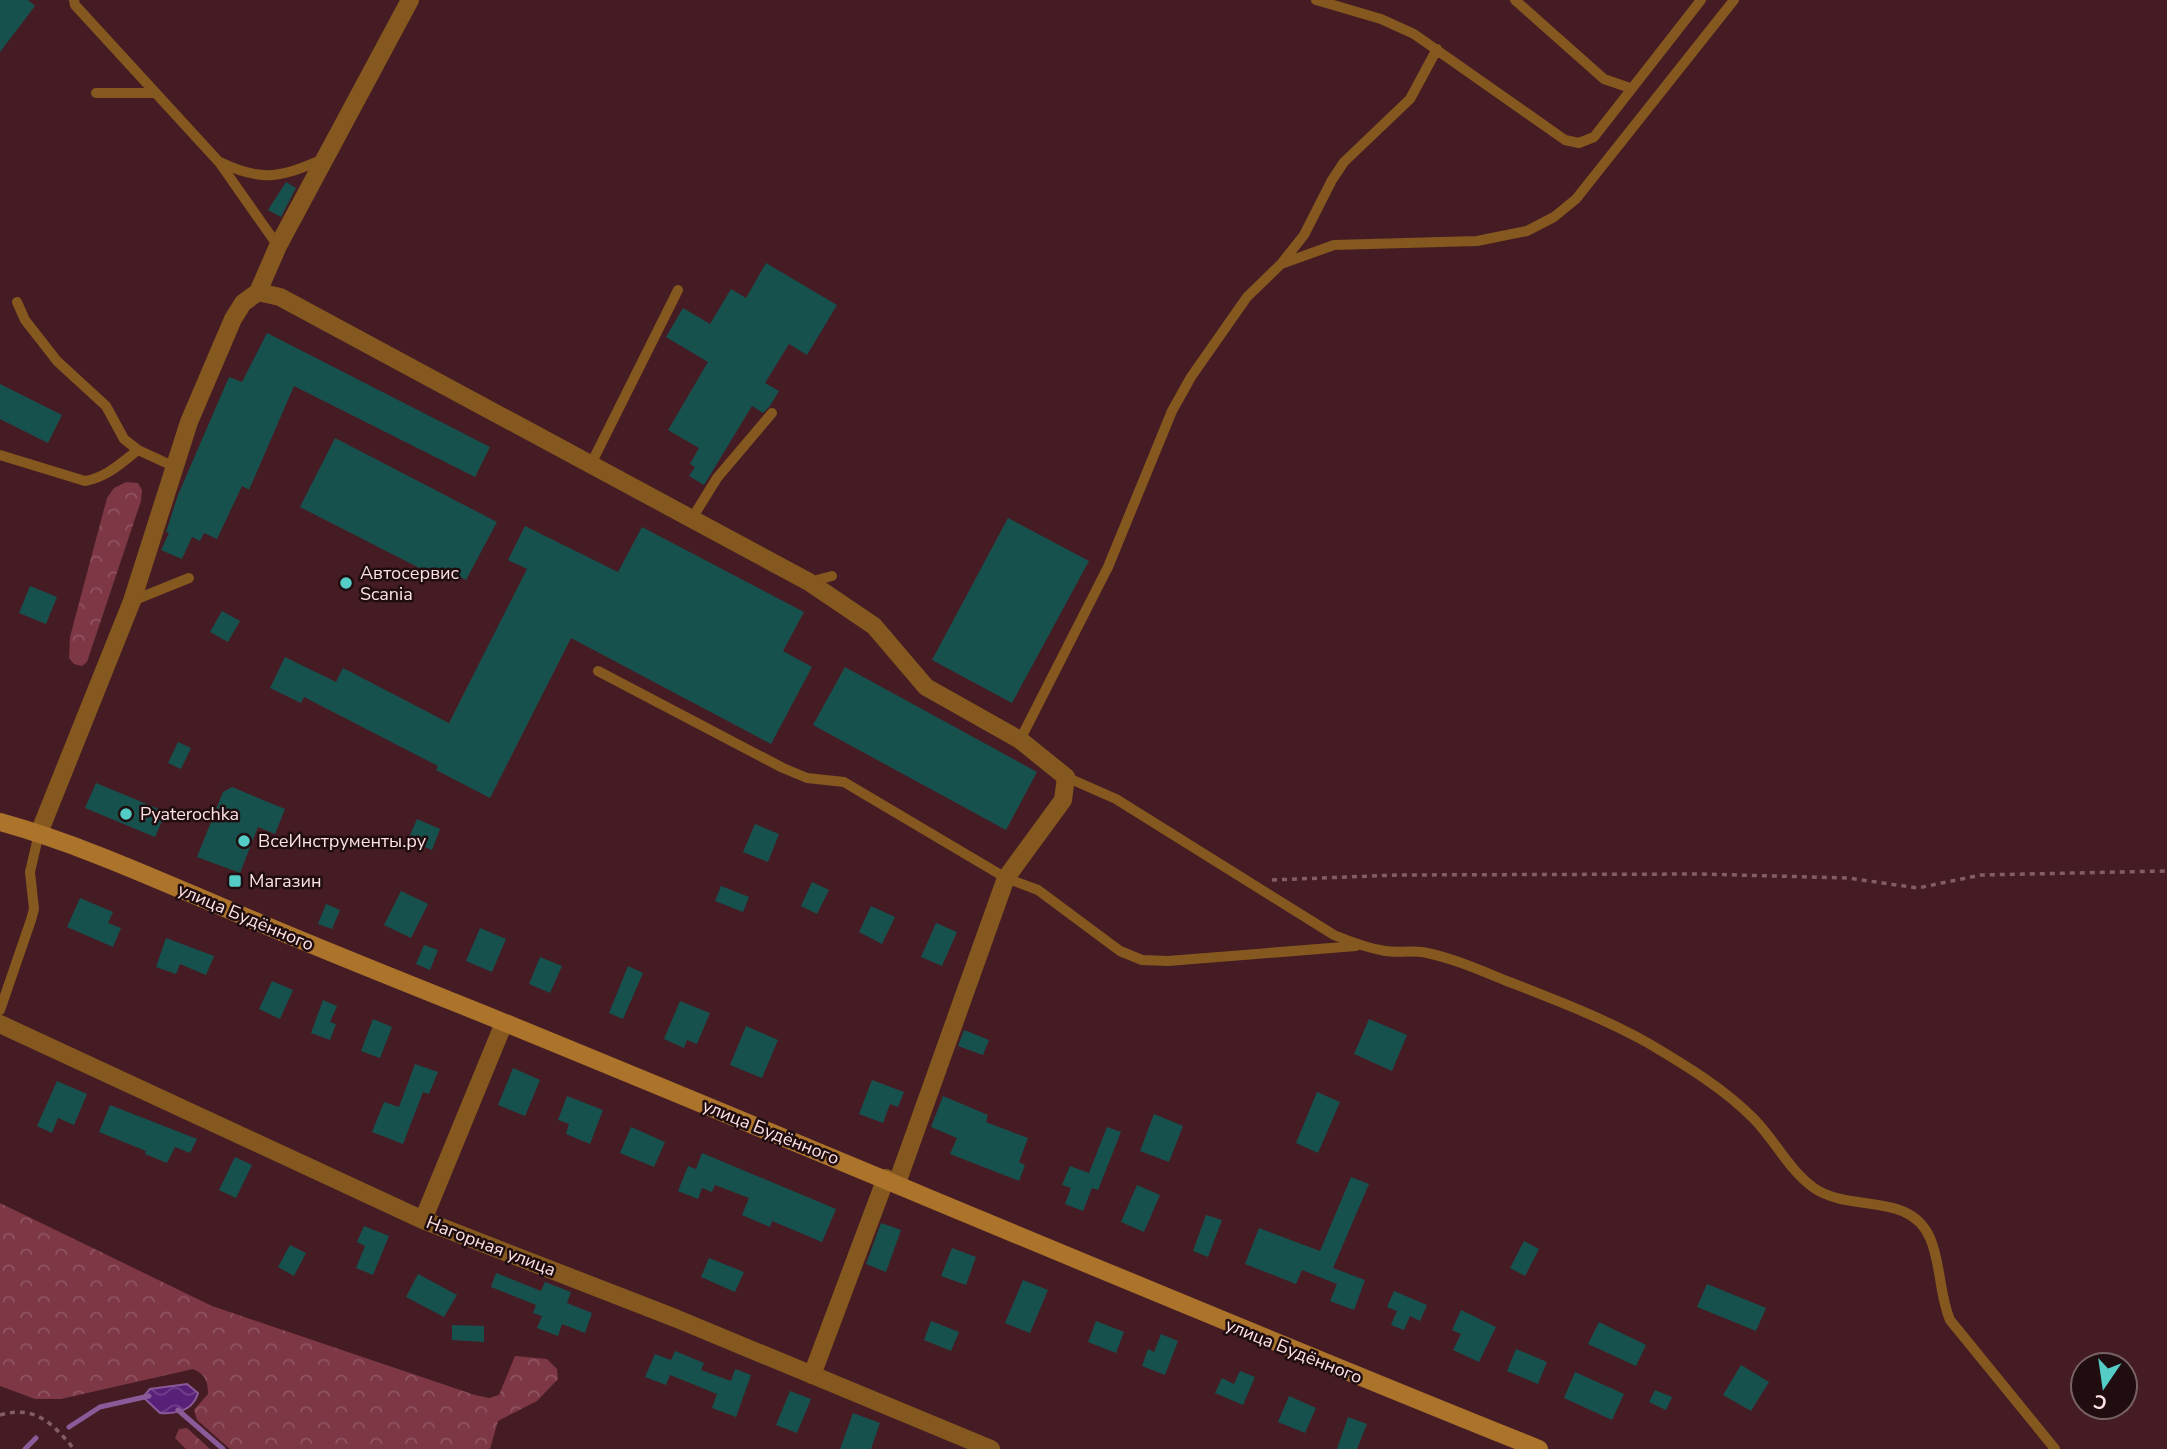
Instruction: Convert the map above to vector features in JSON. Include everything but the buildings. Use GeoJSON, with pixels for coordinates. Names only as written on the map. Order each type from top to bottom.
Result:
{"type":"FeatureCollection","features":[{"type":"Feature","properties":{"kind":"main road","name":"улица Будённого"},"geometry":{"type":"LineString","coordinates":[[0,822],[39,832],[892,1180],[1180,1305],[1539,1449]]}},
{"type":"Feature","properties":{"kind":"street"},"geometry":{"type":"LineString","coordinates":[[39,832],[132,601],[189,422],[233,319],[243,303],[258,292],[278,246],[410,0]]}},
{"type":"Feature","properties":{"kind":"street"},"geometry":{"type":"LineString","coordinates":[[258,292],[280,297],[809,582],[874,626],[926,687],[1020,740],[1066,777],[1063,800],[1006,878],[892,1180],[812,1375]]}},
{"type":"Feature","properties":{"kind":"street"},"geometry":{"type":"LineString","coordinates":[[423,1220],[504,1023]]}},
{"type":"Feature","properties":{"kind":"street","name":"Нагорная улица"},"geometry":{"type":"LineString","coordinates":[[0,1024],[423,1220],[991,1449]]}},
{"type":"Feature","properties":{"kind":"lane"},"geometry":{"type":"LineString","coordinates":[[74,0],[219,162],[278,246]]}},
{"type":"Feature","properties":{"kind":"lane"},"geometry":{"type":"LineString","coordinates":[[1316,0],[1381,19],[1437,49],[1565,140],[1579,143],[1594,137],[1701,0]]}},
{"type":"Feature","properties":{"kind":"lane"},"geometry":{"type":"LineString","coordinates":[[1515,0],[1604,79],[1630,88]]}},
{"type":"Feature","properties":{"kind":"lane"},"geometry":{"type":"LineString","coordinates":[[1280,264],[1334,245],[1478,241],[1527,231],[1554,217],[1576,199],[1734,0]]}},
{"type":"Feature","properties":{"kind":"lane"},"geometry":{"type":"LineString","coordinates":[[1020,740],[1108,568],[1172,411],[1191,377],[1247,297],[1304,235],[1338,171],[1410,99],[1437,49]]}},
{"type":"Feature","properties":{"kind":"lane"},"geometry":{"type":"LineString","coordinates":[[96,93],[155,93]]}},
{"type":"Feature","properties":{"kind":"lane"},"geometry":{"type":"LineString","coordinates":[[219,162],[245,174],[262,176],[289,174],[328,156]]}},
{"type":"Feature","properties":{"kind":"lane"},"geometry":{"type":"LineString","coordinates":[[590,466],[678,290]]}},
{"type":"Feature","properties":{"kind":"lane"},"geometry":{"type":"LineString","coordinates":[[17,302],[24,320],[57,361],[106,406],[114,425],[138,450],[175,467]]}},
{"type":"Feature","properties":{"kind":"lane"},"geometry":{"type":"LineString","coordinates":[[691,520],[717,478],[772,413]]}},
{"type":"Feature","properties":{"kind":"lane"},"geometry":{"type":"LineString","coordinates":[[0,455],[85,481],[105,474],[138,450]]}},
{"type":"Feature","properties":{"kind":"lane"},"geometry":{"type":"LineString","coordinates":[[809,582],[832,576]]}},
{"type":"Feature","properties":{"kind":"lane"},"geometry":{"type":"LineString","coordinates":[[132,601],[189,578]]}},
{"type":"Feature","properties":{"kind":"lane"},"geometry":{"type":"LineString","coordinates":[[598,671],[783,768],[807,778],[844,782],[1006,878],[1038,890],[1120,951],[1142,960],[1168,961],[1359,945],[1437,956],[1594,1016],[1647,1043],[1723,1092],[1758,1124],[1796,1171],[1815,1188],[1854,1203],[1882,1204],[1912,1214],[1925,1227],[1932,1241],[1943,1304],[1950,1320],[2055,1449]]}},
{"type":"Feature","properties":{"kind":"lane"},"geometry":{"type":"LineString","coordinates":[[1066,777],[1116,799],[1334,935],[1359,945]]}},
{"type":"Feature","properties":{"kind":"lane"},"geometry":{"type":"LineString","coordinates":[[0,1010],[32,920],[34,909],[30,872],[39,832]]}},
{"type":"Feature","properties":{"kind":"path"},"geometry":{"type":"LineString","coordinates":[[1249,881],[1397,875],[1700,874],[1848,878],[1918,888],[1981,875],[2167,871]]}},
{"type":"Feature","properties":{"kind":"path"},"geometry":{"type":"LineString","coordinates":[[0,1415],[15,1411],[52,1422],[74,1449]]}},
{"type":"Feature","properties":{"kind":"green space"},"geometry":{"type":"Polygon","coordinates":[[[126,482],[138,483],[142,490],[141,501],[87,662],[82,666],[74,664],[69,658],[70,637],[107,498],[114,488],[126,482]]]}},
{"type":"Feature","properties":{"kind":"green space"},"geometry":{"type":"Polygon","coordinates":[[[0,1203],[212,1306],[475,1395],[489,1398],[499,1395],[515,1356],[547,1359],[557,1369],[558,1379],[537,1401],[498,1421],[490,1449],[230,1449],[197,1420],[194,1410],[208,1394],[208,1389],[203,1376],[193,1369],[61,1399],[35,1399],[0,1386],[0,1203]]]}},
{"type":"Feature","properties":{"kind":"green space"},"geometry":{"type":"Polygon","coordinates":[[[187,1428],[210,1449],[186,1449],[175,1438],[179,1429],[187,1428]]]}},
{"type":"Feature","properties":{"kind":"water"},"geometry":{"type":"Polygon","coordinates":[[[187,1384],[198,1393],[188,1408],[178,1412],[160,1413],[143,1397],[150,1389],[187,1384]]]}},
{"type":"Feature","properties":{"kind":"waterway"},"geometry":{"type":"LineString","coordinates":[[69,1427],[100,1407],[149,1396]]}},
{"type":"Feature","properties":{"kind":"waterway"},"geometry":{"type":"LineString","coordinates":[[178,1410],[223,1449]]}},
{"type":"Feature","properties":{"kind":"waterway"},"geometry":{"type":"LineString","coordinates":[[25,1449],[36,1438]]}},
{"type":"Feature","properties":{"kind":"place","name":"Автосервис Scania"},"geometry":{"type":"Point","coordinates":[346,583]}},
{"type":"Feature","properties":{"kind":"place","name":"Pyaterochka"},"geometry":{"type":"Point","coordinates":[126,814]}},
{"type":"Feature","properties":{"kind":"place","name":"ВсеИнструменты.ру"},"geometry":{"type":"Point","coordinates":[244,841]}},
{"type":"Feature","properties":{"kind":"place","name":"Магазин"},"geometry":{"type":"Point","coordinates":[235,881]}}]}
